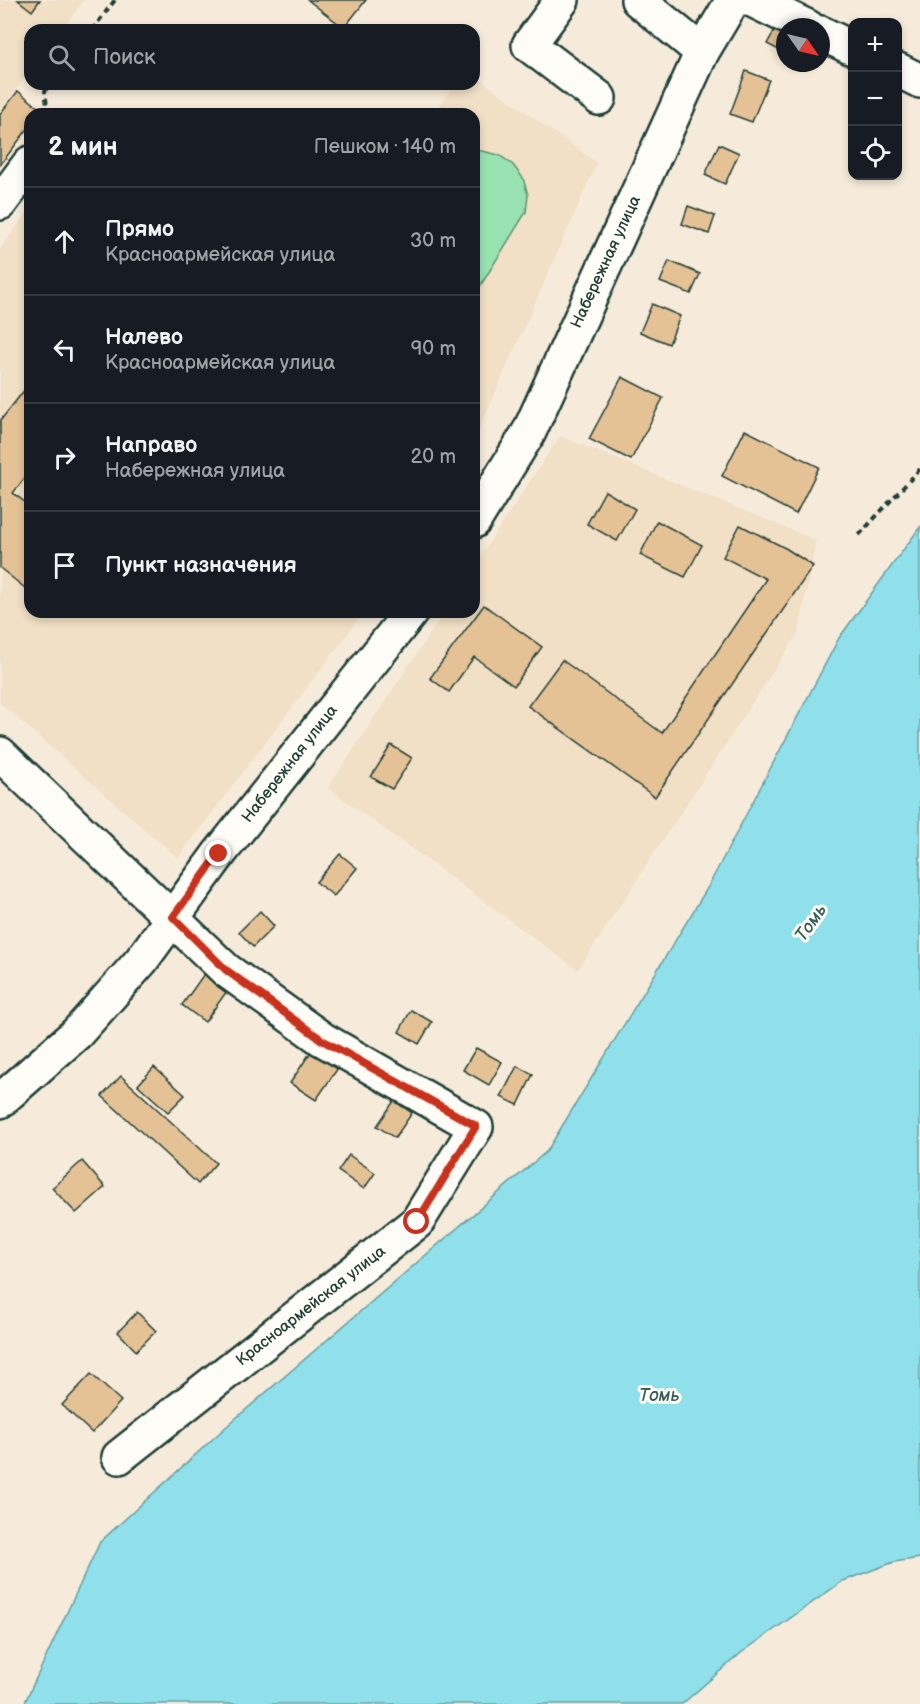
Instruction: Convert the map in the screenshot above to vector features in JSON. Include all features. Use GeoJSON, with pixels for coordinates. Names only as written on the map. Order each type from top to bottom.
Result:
{"type":"FeatureCollection","features":[{"type":"Feature","properties":{"kind":"street"},"geometry":{"type":"LineString","coordinates":[[562,0],[529,45],[599,98]]}},
{"type":"Feature","properties":{"kind":"street"},"geometry":{"type":"LineString","coordinates":[[638,0],[702,52]]}},
{"type":"Feature","properties":{"kind":"street","name":"Набережная улица"},"geometry":{"type":"LineString","coordinates":[[480,511],[529,432],[702,52],[733,0]]}},
{"type":"Feature","properties":{"kind":"street"},"geometry":{"type":"LineString","coordinates":[[752,0],[789,18]]}},
{"type":"Feature","properties":{"kind":"street"},"geometry":{"type":"LineString","coordinates":[[830,37],[848,46]]}},
{"type":"Feature","properties":{"kind":"street"},"geometry":{"type":"LineString","coordinates":[[901,72],[920,81]]}},
{"type":"Feature","properties":{"kind":"street"},"geometry":{"type":"LineString","coordinates":[[0,203],[24,171]]}},
{"type":"Feature","properties":{"kind":"street","name":"Набережная улица"},"geometry":{"type":"LineString","coordinates":[[0,1101],[76,1033],[141,962],[219,854],[406,618]]}},
{"type":"Feature","properties":{"kind":"street","name":"Красноармейская улица"},"geometry":{"type":"LineString","coordinates":[[0,754],[226,970],[322,1040],[476,1126],[417,1222],[119,1457]]}},
{"type":"Feature","properties":{"kind":"path"},"geometry":{"type":"LineString","coordinates":[[97,24],[115,0]]}},
{"type":"Feature","properties":{"kind":"path"},"geometry":{"type":"LineString","coordinates":[[46,90],[47,108]]}},
{"type":"Feature","properties":{"kind":"path"},"geometry":{"type":"LineString","coordinates":[[859,535],[920,469]]}},
{"type":"Feature","properties":{"kind":"shaded area"},"geometry":{"type":"Polygon","coordinates":[[[0,0],[84,0],[66,24],[24,24],[24,79],[0,111],[0,0]]]}},
{"type":"Feature","properties":{"kind":"shaded area"},"geometry":{"type":"Polygon","coordinates":[[[480,79],[597,163],[480,427],[480,108],[437,108],[451,90],[480,90],[480,79]]]}},
{"type":"Feature","properties":{"kind":"shaded area"},"geometry":{"type":"Polygon","coordinates":[[[24,216],[24,618],[359,618],[178,858],[0,703],[0,249],[24,216]]]}},
{"type":"Feature","properties":{"kind":"shaded area"},"geometry":{"type":"Polygon","coordinates":[[[560,436],[816,540],[799,632],[578,970],[328,788],[440,618],[480,618],[480,557],[560,436]]]}},
{"type":"Feature","properties":{"kind":"green space"},"geometry":{"type":"Polygon","coordinates":[[[480,151],[499,155],[513,165],[523,178],[528,195],[526,212],[480,286],[480,151]]]}},
{"type":"Feature","properties":{"kind":"water","name":"Томь"},"geometry":{"type":"Polygon","coordinates":[[[920,527],[920,1558],[894,1562],[843,1581],[741,1653],[682,1704],[24,1704],[100,1542],[228,1425],[547,1151],[708,887],[839,638],[920,527]]]}},
{"type":"Feature","properties":{"kind":"building"},"geometry":{"type":"Polygon","coordinates":[[[18,0],[40,0],[32,11],[18,0]]]}},
{"type":"Feature","properties":{"kind":"building"},"geometry":{"type":"Polygon","coordinates":[[[308,0],[366,0],[347,24],[339,24],[308,0]]]}},
{"type":"Feature","properties":{"kind":"building"},"geometry":{"type":"Polygon","coordinates":[[[776,28],[776,48],[767,44],[776,28]]]}},
{"type":"Feature","properties":{"kind":"building"},"geometry":{"type":"Polygon","coordinates":[[[746,71],[769,80],[752,122],[730,114],[746,71]]]}},
{"type":"Feature","properties":{"kind":"building"},"geometry":{"type":"Polygon","coordinates":[[[18,91],[39,108],[24,108],[24,134],[0,165],[0,114],[18,91]]]}},
{"type":"Feature","properties":{"kind":"building"},"geometry":{"type":"Polygon","coordinates":[[[719,144],[739,153],[725,184],[705,175],[719,144]]]}},
{"type":"Feature","properties":{"kind":"building"},"geometry":{"type":"Polygon","coordinates":[[[688,206],[715,216],[709,234],[682,224],[688,206]]]}},
{"type":"Feature","properties":{"kind":"building"},"geometry":{"type":"Polygon","coordinates":[[[669,261],[700,274],[691,294],[660,282],[669,261]]]}},
{"type":"Feature","properties":{"kind":"building"},"geometry":{"type":"Polygon","coordinates":[[[652,304],[680,316],[669,344],[640,332],[652,304]]]}},
{"type":"Feature","properties":{"kind":"building"},"geometry":{"type":"Polygon","coordinates":[[[622,377],[663,398],[631,460],[589,439],[622,377]]]}},
{"type":"Feature","properties":{"kind":"building"},"geometry":{"type":"Polygon","coordinates":[[[24,391],[24,479],[13,493],[24,501],[24,587],[0,568],[0,421],[24,391]]]}},
{"type":"Feature","properties":{"kind":"building"},"geometry":{"type":"Polygon","coordinates":[[[745,430],[819,467],[796,514],[722,476],[745,430]]]}},
{"type":"Feature","properties":{"kind":"building"},"geometry":{"type":"Polygon","coordinates":[[[605,491],[635,509],[617,541],[587,524],[605,491]]]}},
{"type":"Feature","properties":{"kind":"building"},"geometry":{"type":"Polygon","coordinates":[[[657,521],[702,545],[685,577],[640,555],[657,521]]]}},
{"type":"Feature","properties":{"kind":"building"},"geometry":{"type":"Polygon","coordinates":[[[740,525],[787,549],[813,566],[655,797],[528,706],[562,660],[662,733],[766,579],[723,557],[740,525]]]}},
{"type":"Feature","properties":{"kind":"building"},"geometry":{"type":"Polygon","coordinates":[[[484,605],[542,647],[514,686],[474,657],[449,692],[430,678],[474,618],[480,618],[480,610],[484,605]]]}},
{"type":"Feature","properties":{"kind":"building"},"geometry":{"type":"Polygon","coordinates":[[[391,745],[412,758],[392,789],[371,777],[391,745]]]}},
{"type":"Feature","properties":{"kind":"building"},"geometry":{"type":"Polygon","coordinates":[[[340,854],[357,868],[334,896],[316,882],[340,854]]]}},
{"type":"Feature","properties":{"kind":"building"},"geometry":{"type":"Polygon","coordinates":[[[260,911],[274,926],[253,947],[239,932],[260,911]]]}},
{"type":"Feature","properties":{"kind":"building"},"geometry":{"type":"Polygon","coordinates":[[[204,974],[227,991],[205,1022],[182,1005],[204,974]]]}},
{"type":"Feature","properties":{"kind":"building"},"geometry":{"type":"Polygon","coordinates":[[[411,1010],[432,1022],[419,1044],[399,1032],[411,1010]]]}},
{"type":"Feature","properties":{"kind":"building"},"geometry":{"type":"Polygon","coordinates":[[[476,1048],[502,1062],[489,1085],[463,1070],[476,1048]]]}},
{"type":"Feature","properties":{"kind":"building"},"geometry":{"type":"Polygon","coordinates":[[[312,1050],[338,1068],[316,1100],[290,1083],[312,1050]]]}},
{"type":"Feature","properties":{"kind":"building"},"geometry":{"type":"Polygon","coordinates":[[[517,1066],[533,1074],[518,1105],[501,1097],[517,1066]]]}},
{"type":"Feature","properties":{"kind":"building"},"geometry":{"type":"Polygon","coordinates":[[[154,1067],[185,1095],[168,1112],[138,1085],[154,1067]]]}},
{"type":"Feature","properties":{"kind":"building"},"geometry":{"type":"Polygon","coordinates":[[[121,1076],[216,1163],[198,1184],[102,1096],[121,1076]]]}},
{"type":"Feature","properties":{"kind":"building"},"geometry":{"type":"Polygon","coordinates":[[[394,1101],[412,1113],[395,1138],[377,1126],[394,1101]]]}},
{"type":"Feature","properties":{"kind":"building"},"geometry":{"type":"Polygon","coordinates":[[[349,1155],[375,1173],[364,1189],[338,1171],[349,1155]]]}},
{"type":"Feature","properties":{"kind":"building"},"geometry":{"type":"Polygon","coordinates":[[[82,1161],[105,1187],[76,1213],[52,1188],[82,1161]]]}},
{"type":"Feature","properties":{"kind":"building"},"geometry":{"type":"Polygon","coordinates":[[[137,1312],[156,1331],[136,1351],[118,1332],[137,1312]]]}},
{"type":"Feature","properties":{"kind":"building"},"geometry":{"type":"Polygon","coordinates":[[[91,1374],[121,1401],[92,1433],[62,1405],[91,1374]]]}},
{"type":"Feature","properties":{"kind":"route"},"geometry":{"type":"LineString","coordinates":[[219,854],[173,917],[226,970],[322,1040],[476,1126],[417,1222]]}}]}
